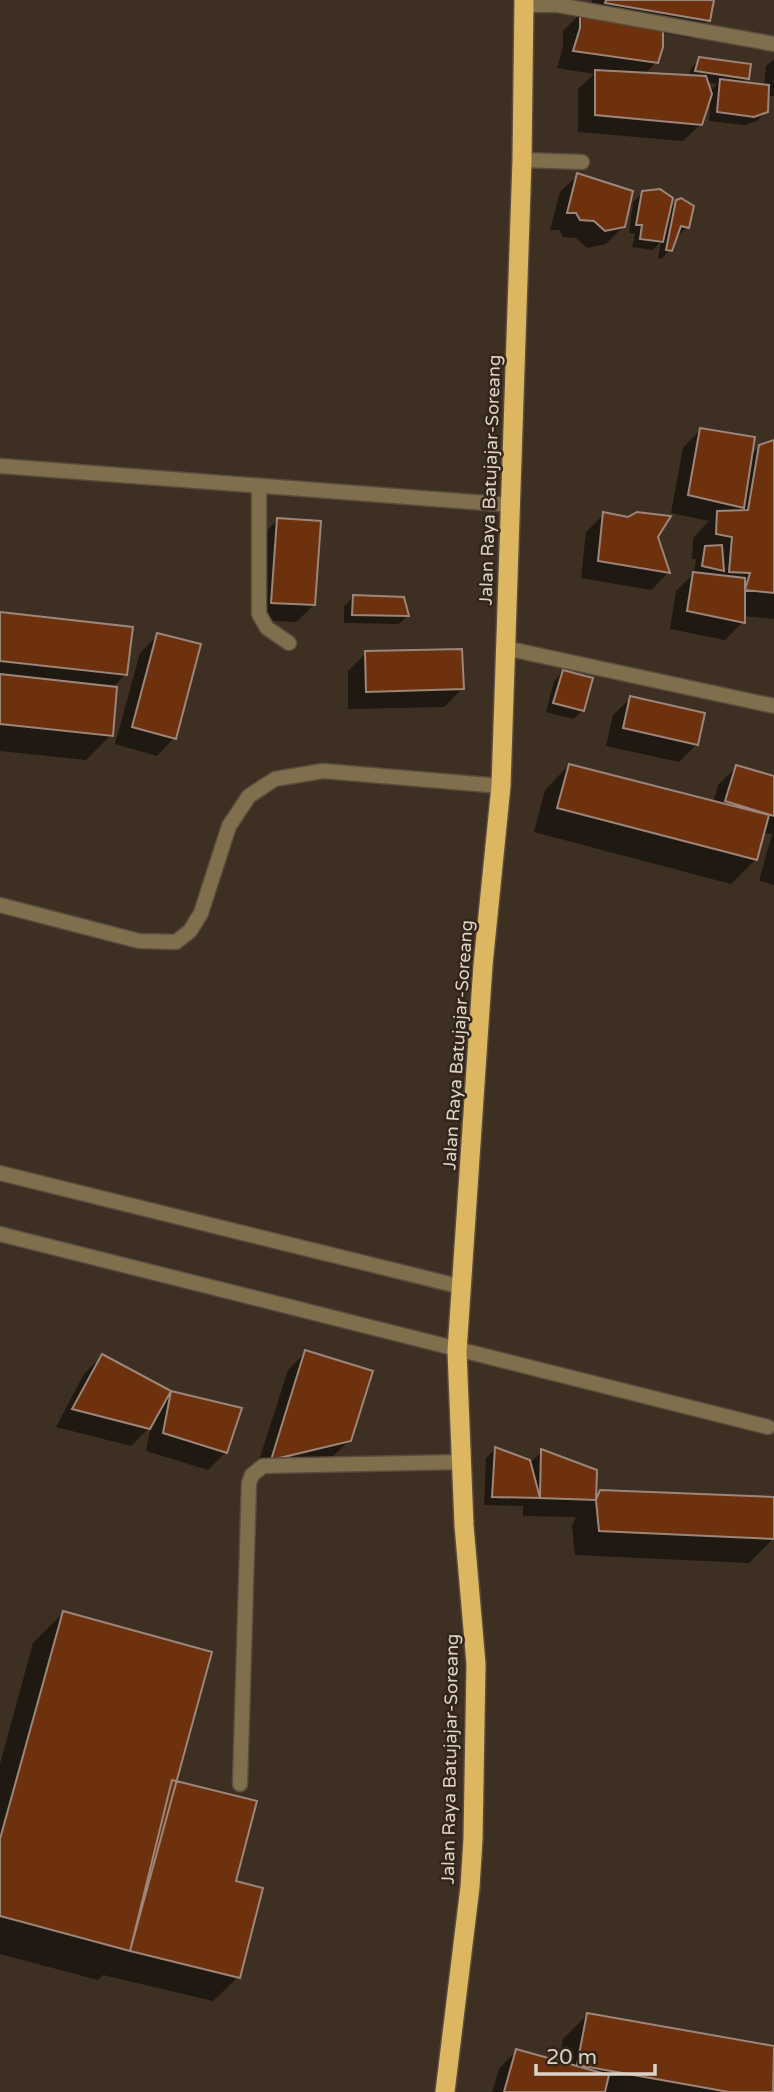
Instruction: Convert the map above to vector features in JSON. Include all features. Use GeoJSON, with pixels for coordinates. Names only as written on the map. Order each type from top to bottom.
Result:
{"type":"FeatureCollection","features":[{"type":"Feature","properties":{"kind":"highway","name":"Jalan Raya Batujajar-Soreang"},"geometry":{"type":"LineString","coordinates":[[445,2092],[470,1887],[476,1664],[461,1462],[457,1351],[483,965],[501,786],[512,505],[524,2]]}},
{"type":"Feature","properties":{"kind":"street"},"geometry":{"type":"LineString","coordinates":[[524,2],[558,5],[774,44]]}},
{"type":"Feature","properties":{"kind":"street"},"geometry":{"type":"LineString","coordinates":[[522,160],[582,162]]}},
{"type":"Feature","properties":{"kind":"street"},"geometry":{"type":"LineString","coordinates":[[0,466],[512,505]]}},
{"type":"Feature","properties":{"kind":"street"},"geometry":{"type":"LineString","coordinates":[[259,486],[259,614],[267,628],[289,643]]}},
{"type":"Feature","properties":{"kind":"street"},"geometry":{"type":"LineString","coordinates":[[505,648],[774,706]]}},
{"type":"Feature","properties":{"kind":"street"},"geometry":{"type":"LineString","coordinates":[[0,905],[139,941],[176,942],[190,931],[201,913],[229,826],[249,796],[275,779],[323,771],[501,786]]}},
{"type":"Feature","properties":{"kind":"street"},"geometry":{"type":"LineString","coordinates":[[0,1173],[462,1287]]}},
{"type":"Feature","properties":{"kind":"street"},"geometry":{"type":"LineString","coordinates":[[0,1234],[768,1427]]}},
{"type":"Feature","properties":{"kind":"street"},"geometry":{"type":"LineString","coordinates":[[240,1784],[249,1483],[252,1475],[263,1466],[461,1462]]}},
{"type":"Feature","properties":{"kind":"building"},"geometry":{"type":"Polygon","coordinates":[[[606,0],[714,0],[710,21],[605,3],[606,0]]]}},
{"type":"Feature","properties":{"kind":"building"},"geometry":{"type":"Polygon","coordinates":[[[580,11],[663,27],[663,47],[658,63],[573,51],[580,28],[580,11]]]}},
{"type":"Feature","properties":{"kind":"building"},"geometry":{"type":"Polygon","coordinates":[[[699,57],[751,64],[749,79],[695,71],[699,57]]]}},
{"type":"Feature","properties":{"kind":"building"},"geometry":{"type":"Polygon","coordinates":[[[595,70],[706,76],[712,94],[702,125],[595,115],[595,70]]]}},
{"type":"Feature","properties":{"kind":"building"},"geometry":{"type":"Polygon","coordinates":[[[720,79],[769,85],[768,112],[754,117],[717,112],[720,79]]]}},
{"type":"Feature","properties":{"kind":"building"},"geometry":{"type":"Polygon","coordinates":[[[577,173],[633,191],[625,227],[605,231],[594,221],[580,220],[576,213],[567,213],[577,173]]]}},
{"type":"Feature","properties":{"kind":"building"},"geometry":{"type":"Polygon","coordinates":[[[660,189],[673,198],[663,242],[640,239],[642,225],[636,225],[642,191],[660,189]]]}},
{"type":"Feature","properties":{"kind":"building"},"geometry":{"type":"Polygon","coordinates":[[[681,198],[694,206],[689,228],[681,226],[672,251],[666,250],[676,200],[681,198]]]}},
{"type":"Feature","properties":{"kind":"building"},"geometry":{"type":"Polygon","coordinates":[[[700,428],[755,437],[744,508],[688,495],[700,428]]]}},
{"type":"Feature","properties":{"kind":"building"},"geometry":{"type":"Polygon","coordinates":[[[774,440],[774,593],[745,590],[750,573],[729,572],[732,537],[716,534],[717,511],[748,510],[759,445],[774,440]]]}},
{"type":"Feature","properties":{"kind":"building"},"geometry":{"type":"Polygon","coordinates":[[[603,512],[628,517],[637,512],[671,516],[658,537],[670,573],[598,561],[603,512]]]}},
{"type":"Feature","properties":{"kind":"building"},"geometry":{"type":"Polygon","coordinates":[[[277,518],[321,521],[315,605],[271,603],[277,518]]]}},
{"type":"Feature","properties":{"kind":"building"},"geometry":{"type":"Polygon","coordinates":[[[722,545],[724,571],[702,566],[705,546],[722,545]]]}},
{"type":"Feature","properties":{"kind":"building"},"geometry":{"type":"Polygon","coordinates":[[[693,572],[745,578],[745,623],[687,611],[693,572]]]}},
{"type":"Feature","properties":{"kind":"building"},"geometry":{"type":"Polygon","coordinates":[[[353,595],[404,597],[409,616],[352,615],[353,595]]]}},
{"type":"Feature","properties":{"kind":"building"},"geometry":{"type":"Polygon","coordinates":[[[0,612],[133,627],[127,675],[0,661],[0,612]]]}},
{"type":"Feature","properties":{"kind":"building"},"geometry":{"type":"Polygon","coordinates":[[[157,633],[201,644],[176,739],[132,727],[157,633]]]}},
{"type":"Feature","properties":{"kind":"building"},"geometry":{"type":"Polygon","coordinates":[[[462,649],[464,689],[366,692],[365,651],[462,649]]]}},
{"type":"Feature","properties":{"kind":"building"},"geometry":{"type":"Polygon","coordinates":[[[563,670],[593,678],[584,711],[553,703],[563,670]]]}},
{"type":"Feature","properties":{"kind":"building"},"geometry":{"type":"Polygon","coordinates":[[[0,674],[117,687],[113,736],[0,724],[0,674]]]}},
{"type":"Feature","properties":{"kind":"building"},"geometry":{"type":"Polygon","coordinates":[[[630,696],[705,713],[698,745],[623,728],[630,696]]]}},
{"type":"Feature","properties":{"kind":"building"},"geometry":{"type":"Polygon","coordinates":[[[569,764],[769,815],[757,860],[557,808],[569,764]]]}},
{"type":"Feature","properties":{"kind":"building"},"geometry":{"type":"Polygon","coordinates":[[[736,765],[774,776],[774,816],[725,801],[736,765]]]}},
{"type":"Feature","properties":{"kind":"building"},"geometry":{"type":"Polygon","coordinates":[[[305,1350],[373,1371],[351,1441],[271,1460],[305,1350]]]}},
{"type":"Feature","properties":{"kind":"building"},"geometry":{"type":"Polygon","coordinates":[[[102,1354],[171,1391],[150,1429],[72,1409],[102,1354]]]}},
{"type":"Feature","properties":{"kind":"building"},"geometry":{"type":"Polygon","coordinates":[[[171,1391],[242,1408],[227,1453],[163,1433],[171,1391]]]}},
{"type":"Feature","properties":{"kind":"building"},"geometry":{"type":"Polygon","coordinates":[[[495,1447],[530,1460],[540,1498],[492,1497],[495,1447]]]}},
{"type":"Feature","properties":{"kind":"building"},"geometry":{"type":"Polygon","coordinates":[[[541,1449],[597,1470],[596,1500],[540,1498],[541,1449]]]}},
{"type":"Feature","properties":{"kind":"building"},"geometry":{"type":"Polygon","coordinates":[[[600,1490],[774,1497],[774,1539],[599,1531],[596,1500],[600,1490]]]}},
{"type":"Feature","properties":{"kind":"building"},"geometry":{"type":"Polygon","coordinates":[[[63,1611],[212,1652],[130,1951],[0,1916],[0,1839],[63,1611]]]}},
{"type":"Feature","properties":{"kind":"building"},"geometry":{"type":"Polygon","coordinates":[[[172,1780],[257,1801],[236,1881],[263,1888],[240,1978],[130,1951],[172,1780]]]}},
{"type":"Feature","properties":{"kind":"building"},"geometry":{"type":"Polygon","coordinates":[[[587,2013],[774,2046],[773,2092],[729,2092],[577,2065],[587,2013]]]}},
{"type":"Feature","properties":{"kind":"building"},"geometry":{"type":"Polygon","coordinates":[[[516,2049],[609,2075],[605,2092],[504,2092],[516,2049]]]}}]}
